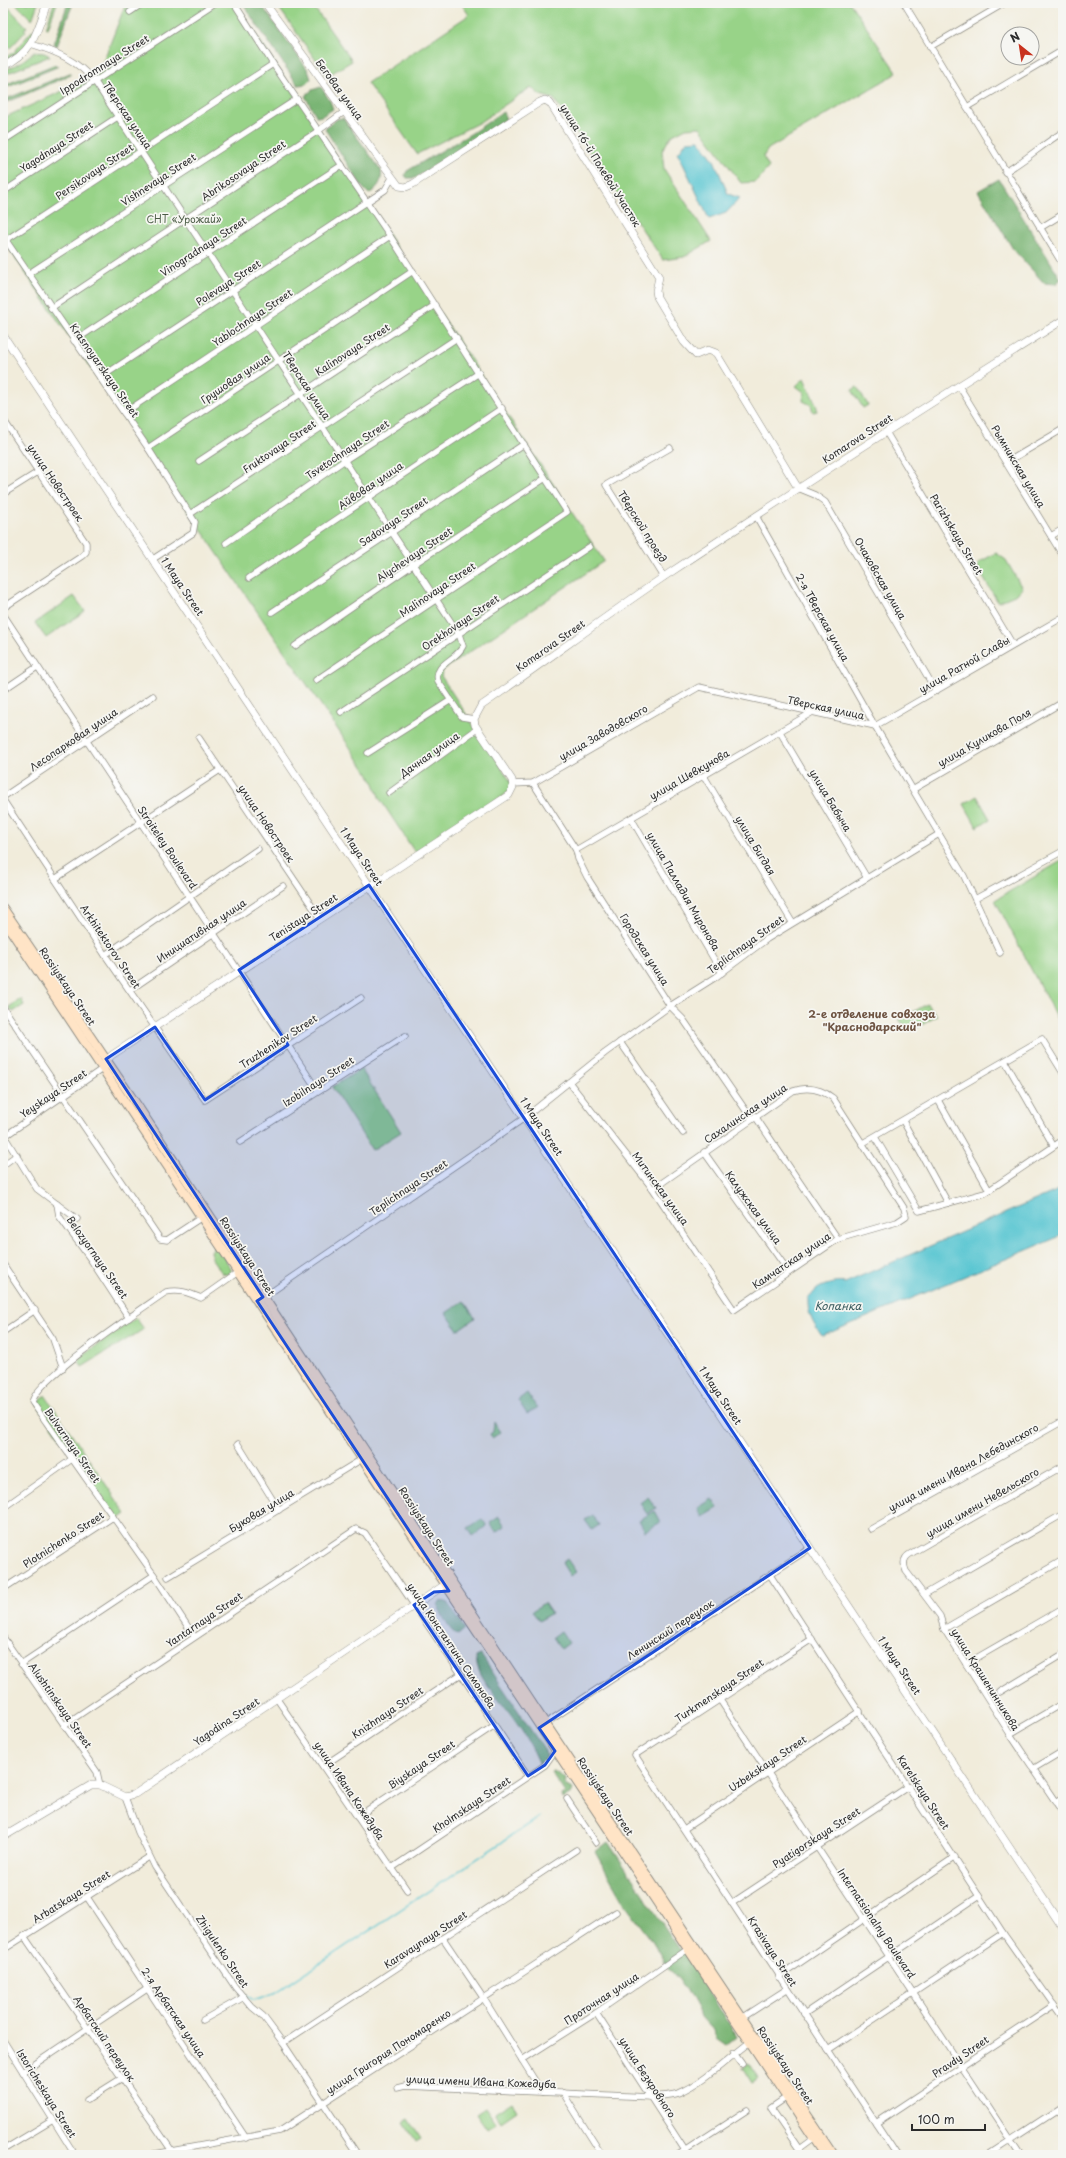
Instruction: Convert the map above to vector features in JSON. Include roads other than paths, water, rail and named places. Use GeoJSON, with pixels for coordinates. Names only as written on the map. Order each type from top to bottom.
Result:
{"type":"FeatureCollection","features":[{"type":"Feature","properties":{"kind":"main road","name":"Rossiyskaya Street"},"geometry":{"type":"LineString","coordinates":[[3,908],[542,1725],[555,1750],[825,2155]]}},
{"type":"Feature","properties":{"kind":"main road","name":"Rossiyskaya Street"},"geometry":{"type":"LineString","coordinates":[[3,919],[105,1064],[238,1272],[260,1299],[362,1459],[437,1572],[448,1583],[452,1597],[542,1725],[834,2155]]}},
{"type":"Feature","properties":{"kind":"street"},"geometry":{"type":"LineString","coordinates":[[3,66],[22,56],[31,44],[47,3]]}},
{"type":"Feature","properties":{"kind":"street"},"geometry":{"type":"LineString","coordinates":[[130,12],[143,3]]}},
{"type":"Feature","properties":{"kind":"street","name":"Ippodromnaya Street"},"geometry":{"type":"LineString","coordinates":[[3,141],[34,119],[215,3]]}},
{"type":"Feature","properties":{"kind":"street"},"geometry":{"type":"LineString","coordinates":[[234,3],[272,64],[390,236],[457,338],[502,408],[544,479]]}},
{"type":"Feature","properties":{"kind":"street","name":"Беговая улица"},"geometry":{"type":"LineString","coordinates":[[265,3],[399,186]]}},
{"type":"Feature","properties":{"kind":"street"},"geometry":{"type":"LineString","coordinates":[[904,3],[967,106],[1005,172],[1063,265]]}},
{"type":"Feature","properties":{"kind":"street"},"geometry":{"type":"LineString","coordinates":[[930,47],[1005,3]]}},
{"type":"Feature","properties":{"kind":"street","name":"Тверская улица"},"geometry":{"type":"LineString","coordinates":[[31,44],[65,56],[82,67],[94,80],[459,634]]}},
{"type":"Feature","properties":{"kind":"street"},"geometry":{"type":"LineString","coordinates":[[967,106],[1063,50]]}},
{"type":"Feature","properties":{"kind":"street","name":"Persikovaya Street"},"geometry":{"type":"LineString","coordinates":[[4,238],[272,64]]}},
{"type":"Feature","properties":{"kind":"street","name":"Vishnevaya Street"},"geometry":{"type":"LineString","coordinates":[[28,274],[297,99]]}},
{"type":"Feature","properties":{"kind":"street","name":"улица 16-й Полевой Участок"},"geometry":{"type":"LineString","coordinates":[[399,186],[406,187],[413,184],[540,102],[546,100],[550,103],[660,277],[656,291],[657,297],[684,342],[696,355],[713,352],[798,488]]}},
{"type":"Feature","properties":{"kind":"street","name":"Abrikosovaya Street"},"geometry":{"type":"LineString","coordinates":[[51,308],[318,131],[344,112]]}},
{"type":"Feature","properties":{"kind":"street","name":"Yagodnaya Street"},"geometry":{"type":"LineString","coordinates":[[3,192],[119,116]]}},
{"type":"Feature","properties":{"kind":"street"},"geometry":{"type":"LineString","coordinates":[[1005,172],[1023,162],[1040,146],[1063,132]]}},
{"type":"Feature","properties":{"kind":"street","name":"Vinogradnaya Street"},"geometry":{"type":"LineString","coordinates":[[74,341],[209,254],[342,165]]}},
{"type":"Feature","properties":{"kind":"street","name":"Polevaya Street"},"geometry":{"type":"LineString","coordinates":[[100,378],[385,190],[392,178]]}},
{"type":"Feature","properties":{"kind":"street"},"geometry":{"type":"LineString","coordinates":[[1040,228],[1063,214]]}},
{"type":"Feature","properties":{"kind":"street","name":"Yablochnaya Street"},"geometry":{"type":"LineString","coordinates":[[124,413],[390,236]]}},
{"type":"Feature","properties":{"kind":"street","name":"Krasnoyarskaya Street"},"geometry":{"type":"LineString","coordinates":[[4,238],[148,448],[190,514]]}},
{"type":"Feature","properties":{"kind":"street","name":"Грушовая улица"},"geometry":{"type":"LineString","coordinates":[[148,448],[279,359],[413,271]]}},
{"type":"Feature","properties":{"kind":"street","name":"Kalinovaya Street"},"geometry":{"type":"LineString","coordinates":[[199,461],[435,305]]}},
{"type":"Feature","properties":{"kind":"street","name":"Komarova Street"},"geometry":{"type":"LineString","coordinates":[[475,716],[481,706],[664,577],[757,519],[798,488],[1063,320]]}},
{"type":"Feature","properties":{"kind":"street","name":"1 Maya Street"},"geometry":{"type":"LineString","coordinates":[[3,335],[1063,1928]]}},
{"type":"Feature","properties":{"kind":"street","name":"Fruktovaya Street"},"geometry":{"type":"LineString","coordinates":[[190,514],[457,338]]}},
{"type":"Feature","properties":{"kind":"street","name":"Tsvetochnaya Street"},"geometry":{"type":"LineString","coordinates":[[226,543],[345,460],[479,373]]}},
{"type":"Feature","properties":{"kind":"street","name":"Рымникская улица"},"geometry":{"type":"LineString","coordinates":[[959,386],[1007,462],[1063,556]]}},
{"type":"Feature","properties":{"kind":"street","name":"Айвовая улица"},"geometry":{"type":"LineString","coordinates":[[249,578],[502,408]]}},
{"type":"Feature","properties":{"kind":"street","name":"улица Новостроек"},"geometry":{"type":"LineString","coordinates":[[3,419],[86,543],[86,552],[82,556],[3,608]]}},
{"type":"Feature","properties":{"kind":"street"},"geometry":{"type":"LineString","coordinates":[[1007,462],[1063,429]]}},
{"type":"Feature","properties":{"kind":"street","name":"Parizhskaya Street"},"geometry":{"type":"LineString","coordinates":[[886,432],[1013,645]]}},
{"type":"Feature","properties":{"kind":"street","name":"Sadovaya Street"},"geometry":{"type":"LineString","coordinates":[[272,612],[524,444]]}},
{"type":"Feature","properties":{"kind":"street","name":"Тверской проезд"},"geometry":{"type":"LineString","coordinates":[[664,577],[606,485],[670,448]]}},
{"type":"Feature","properties":{"kind":"street"},"geometry":{"type":"LineString","coordinates":[[3,494],[38,472]]}},
{"type":"Feature","properties":{"kind":"street","name":"Malinovaya Street"},"geometry":{"type":"LineString","coordinates":[[316,680],[567,512],[544,479]]}},
{"type":"Feature","properties":{"kind":"street","name":"Alychevaya Street"},"geometry":{"type":"LineString","coordinates":[[295,646],[414,564],[544,479]]}},
{"type":"Feature","properties":{"kind":"street","name":"Очаковская улица"},"geometry":{"type":"LineString","coordinates":[[798,488],[815,495],[825,502],[936,691]]}},
{"type":"Feature","properties":{"kind":"street"},"geometry":{"type":"LineString","coordinates":[[153,559],[193,533],[195,522],[190,514]]}},
{"type":"Feature","properties":{"kind":"street","name":"2-я Тверская улица"},"geometry":{"type":"LineString","coordinates":[[757,519],[875,726]]}},
{"type":"Feature","properties":{"kind":"street"},"geometry":{"type":"LineString","coordinates":[[1051,536],[1063,529]]}},
{"type":"Feature","properties":{"kind":"street","name":"Orekhovaya Street"},"geometry":{"type":"LineString","coordinates":[[341,712],[589,547]]}},
{"type":"Feature","properties":{"kind":"street","name":"Stroiteley Boulevard"},"geometry":{"type":"LineString","coordinates":[[3,614],[142,822],[318,1091]]}},
{"type":"Feature","properties":{"kind":"street","name":"улица Ратной Славы"},"geometry":{"type":"LineString","coordinates":[[875,726],[1063,616]]}},
{"type":"Feature","properties":{"kind":"street"},"geometry":{"type":"LineString","coordinates":[[459,634],[463,646],[459,654],[438,668],[436,675],[462,717],[475,716],[477,729],[513,784]]}},
{"type":"Feature","properties":{"kind":"street"},"geometry":{"type":"LineString","coordinates":[[3,690],[37,667]]}},
{"type":"Feature","properties":{"kind":"street","name":"Тверская улица"},"geometry":{"type":"LineString","coordinates":[[699,687],[875,726],[940,834],[964,876],[975,900]]}},
{"type":"Feature","properties":{"kind":"street","name":"улица Заводовского"},"geometry":{"type":"LineString","coordinates":[[513,784],[533,783],[699,687]]}},
{"type":"Feature","properties":{"kind":"street","name":"Лесопарковая улица"},"geometry":{"type":"LineString","coordinates":[[3,798],[86,740],[154,696]]}},
{"type":"Feature","properties":{"kind":"street"},"geometry":{"type":"LineString","coordinates":[[368,753],[451,700]]}},
{"type":"Feature","properties":{"kind":"street","name":"улица Куликова Поля"},"geometry":{"type":"LineString","coordinates":[[914,789],[1063,702]]}},
{"type":"Feature","properties":{"kind":"street","name":"улица Шевкунова"},"geometry":{"type":"LineString","coordinates":[[576,850],[811,713]]}},
{"type":"Feature","properties":{"kind":"street","name":"Дачная улица"},"geometry":{"type":"LineString","coordinates":[[389,793],[477,729]]}},
{"type":"Feature","properties":{"kind":"street","name":"улица Бабыча"},"geometry":{"type":"LineString","coordinates":[[780,732],[867,878]]}},
{"type":"Feature","properties":{"kind":"street","name":"улица Новостроек"},"geometry":{"type":"LineString","coordinates":[[199,738],[320,918]]}},
{"type":"Feature","properties":{"kind":"street"},"geometry":{"type":"LineString","coordinates":[[55,879],[220,770]]}},
{"type":"Feature","properties":{"kind":"street","name":"улица Бигдая"},"geometry":{"type":"LineString","coordinates":[[704,776],[792,922]]}},
{"type":"Feature","properties":{"kind":"street","name":"Городская улица"},"geometry":{"type":"LineString","coordinates":[[533,783],[576,850],[578,859],[587,877],[670,1006],[683,1019],[838,1239]]}},
{"type":"Feature","properties":{"kind":"street","name":"Tenistaya Street"},"geometry":{"type":"LineString","coordinates":[[105,1064],[155,1027],[239,970],[506,797],[511,793],[513,784]]}},
{"type":"Feature","properties":{"kind":"street","name":"Arkhitektorov Street"},"geometry":{"type":"LineString","coordinates":[[3,798],[105,955],[205,1100]]}},
{"type":"Feature","properties":{"kind":"street","name":"улица Палладия Миронова"},"geometry":{"type":"LineString","coordinates":[[631,818],[722,972]]}},
{"type":"Feature","properties":{"kind":"street","name":"Teplichnaya Street"},"geometry":{"type":"LineString","coordinates":[[260,1299],[525,1118],[620,1042],[792,922],[940,834]]}},
{"type":"Feature","properties":{"kind":"street"},"geometry":{"type":"LineString","coordinates":[[105,955],[258,848]]}},
{"type":"Feature","properties":{"kind":"street"},"geometry":{"type":"LineString","coordinates":[[1000,953],[975,900],[1063,851]]}},
{"type":"Feature","properties":{"kind":"street","name":"Инициативная улица"},"geometry":{"type":"LineString","coordinates":[[130,990],[213,932],[283,886]]}},
{"type":"Feature","properties":{"kind":"street","name":"Truzhenikov Street"},"geometry":{"type":"LineString","coordinates":[[205,1100],[361,998]]}},
{"type":"Feature","properties":{"kind":"street"},"geometry":{"type":"LineString","coordinates":[[3,1007],[160,1239],[167,1240],[202,1217]]}},
{"type":"Feature","properties":{"kind":"street","name":"Izobilnaya Street"},"geometry":{"type":"LineString","coordinates":[[240,1142],[405,1036]]}},
{"type":"Feature","properties":{"kind":"street"},"geometry":{"type":"LineString","coordinates":[[861,1141],[875,1137],[1042,1039],[1063,1073]]}},
{"type":"Feature","properties":{"kind":"street"},"geometry":{"type":"LineString","coordinates":[[620,1042],[682,1133]]}},
{"type":"Feature","properties":{"kind":"street"},"geometry":{"type":"LineString","coordinates":[[1005,1061],[1053,1145]]}},
{"type":"Feature","properties":{"kind":"street","name":"Yeyskaya Street"},"geometry":{"type":"LineString","coordinates":[[4,1135],[64,1096],[105,1064]]}},
{"type":"Feature","properties":{"kind":"street","name":"Митинская улица"},"geometry":{"type":"LineString","coordinates":[[568,1083],[653,1189],[734,1310]]}},
{"type":"Feature","properties":{"kind":"street","name":"Сахалинская улица"},"geometry":{"type":"LineString","coordinates":[[653,1189],[793,1090],[811,1088],[825,1092],[833,1098],[904,1208],[906,1216]]}},
{"type":"Feature","properties":{"kind":"street"},"geometry":{"type":"LineString","coordinates":[[938,1100],[989,1190]]}},
{"type":"Feature","properties":{"kind":"street"},"geometry":{"type":"LineString","coordinates":[[902,1121],[948,1203]]}},
{"type":"Feature","properties":{"kind":"street","name":"Belozyornaya Street"},"geometry":{"type":"LineString","coordinates":[[4,1135],[37,1189],[77,1219]]}},
{"type":"Feature","properties":{"kind":"street"},"geometry":{"type":"LineString","coordinates":[[875,1137],[918,1211],[985,1193],[1053,1145],[1063,1140]]}},
{"type":"Feature","properties":{"kind":"street","name":"Калужская улица"},"geometry":{"type":"LineString","coordinates":[[704,1152],[789,1272]]}},
{"type":"Feature","properties":{"kind":"street"},"geometry":{"type":"LineString","coordinates":[[3,1164],[17,1155]]}},
{"type":"Feature","properties":{"kind":"street","name":"Belozyornaya Street"},"geometry":{"type":"LineString","coordinates":[[57,1204],[58,1216],[91,1260],[129,1318]]}},
{"type":"Feature","properties":{"kind":"street","name":"Камчатская улица"},"geometry":{"type":"LineString","coordinates":[[734,1310],[838,1239],[897,1222],[906,1216]]}},
{"type":"Feature","properties":{"kind":"street"},"geometry":{"type":"LineString","coordinates":[[3,1264],[53,1339],[63,1368],[70,1360],[166,1292],[176,1290],[186,1291],[201,1298],[238,1272]]}},
{"type":"Feature","properties":{"kind":"street"},"geometry":{"type":"LineString","coordinates":[[3,1332],[35,1310]]}},
{"type":"Feature","properties":{"kind":"street","name":"Bulvarnaya Street"},"geometry":{"type":"LineString","coordinates":[[63,1368],[35,1394],[32,1402],[154,1575],[194,1636]]}},
{"type":"Feature","properties":{"kind":"street","name":"улица имени Ивана Лебединского"},"geometry":{"type":"LineString","coordinates":[[871,1530],[1063,1421]]}},
{"type":"Feature","properties":{"kind":"street"},"geometry":{"type":"LineString","coordinates":[[238,1444],[279,1510]]}},
{"type":"Feature","properties":{"kind":"street"},"geometry":{"type":"LineString","coordinates":[[3,1508],[72,1459]]}},
{"type":"Feature","properties":{"kind":"street","name":"Буковая улица"},"geometry":{"type":"LineString","coordinates":[[168,1577],[362,1459]]}},
{"type":"Feature","properties":{"kind":"street","name":"улица имени Невельского"},"geometry":{"type":"LineString","coordinates":[[910,1554],[1063,1466]]}},
{"type":"Feature","properties":{"kind":"street"},"geometry":{"type":"LineString","coordinates":[[925,1594],[1063,1514]]}},
{"type":"Feature","properties":{"kind":"street","name":"Plotnichenko Street"},"geometry":{"type":"LineString","coordinates":[[3,1589],[113,1517]]}},
{"type":"Feature","properties":{"kind":"street","name":"улица Константина Симонова"},"geometry":{"type":"LineString","coordinates":[[356,1529],[365,1533],[528,1776]]}},
{"type":"Feature","properties":{"kind":"street","name":"Yantarnaya Street"},"geometry":{"type":"LineString","coordinates":[[64,1725],[194,1636],[356,1529]]}},
{"type":"Feature","properties":{"kind":"street","name":"Ленинский переулок"},"geometry":{"type":"LineString","coordinates":[[542,1725],[810,1548]]}},
{"type":"Feature","properties":{"kind":"street","name":"улица Крашенинникова"},"geometry":{"type":"LineString","coordinates":[[910,1554],[904,1561],[904,1567],[940,1616],[944,1629],[1010,1734],[1063,1813]]}},
{"type":"Feature","properties":{"kind":"street"},"geometry":{"type":"LineString","coordinates":[[944,1629],[1063,1560]]}},
{"type":"Feature","properties":{"kind":"street"},"geometry":{"type":"LineString","coordinates":[[437,1572],[437,1582],[434,1592],[444,1593],[452,1597]]}},
{"type":"Feature","properties":{"kind":"street"},"geometry":{"type":"LineString","coordinates":[[21,1664],[154,1575]]}},
{"type":"Feature","properties":{"kind":"street","name":"Karelskaya Street"},"geometry":{"type":"LineString","coordinates":[[770,1575],[1003,1932],[1063,2018]]}},
{"type":"Feature","properties":{"kind":"street","name":"Yagodina Street"},"geometry":{"type":"LineString","coordinates":[[125,1797],[134,1794],[448,1583]]}},
{"type":"Feature","properties":{"kind":"street"},"geometry":{"type":"LineString","coordinates":[[966,1664],[1063,1608]]}},
{"type":"Feature","properties":{"kind":"street","name":"Alushtinskaya Street"},"geometry":{"type":"LineString","coordinates":[[3,1637],[97,1772],[100,1785]]}},
{"type":"Feature","properties":{"kind":"street","name":"Turkmenskaya Street"},"geometry":{"type":"LineString","coordinates":[[636,1756],[812,1639]]}},
{"type":"Feature","properties":{"kind":"street"},"geometry":{"type":"LineString","coordinates":[[1000,1692],[1063,1654]]}},
{"type":"Feature","properties":{"kind":"street","name":"Knizhnaya Street"},"geometry":{"type":"LineString","coordinates":[[323,1766],[461,1674]]}},
{"type":"Feature","properties":{"kind":"street","name":"улица Ивана Кожедуба"},"geometry":{"type":"LineString","coordinates":[[277,1699],[407,1890]]}},
{"type":"Feature","properties":{"kind":"street","name":"Internatsionalny Boulevard"},"geometry":{"type":"LineString","coordinates":[[720,1700],[888,1957],[1020,2155]]}},
{"type":"Feature","properties":{"kind":"street"},"geometry":{"type":"LineString","coordinates":[[1010,1734],[1063,1704]]}},
{"type":"Feature","properties":{"kind":"street","name":"Uzbekskaya Street"},"geometry":{"type":"LineString","coordinates":[[684,1829],[860,1711]]}},
{"type":"Feature","properties":{"kind":"street","name":"Biyskaya Street"},"geometry":{"type":"LineString","coordinates":[[357,1817],[495,1725]]}},
{"type":"Feature","properties":{"kind":"street","name":"Kholmskaya Street"},"geometry":{"type":"LineString","coordinates":[[392,1868],[545,1765],[555,1750]]}},
{"type":"Feature","properties":{"kind":"street"},"geometry":{"type":"LineString","coordinates":[[1033,1769],[1063,1751]]}},
{"type":"Feature","properties":{"kind":"street","name":"Krasivaya Street"},"geometry":{"type":"LineString","coordinates":[[636,1756],[779,1977],[897,2155]]}},
{"type":"Feature","properties":{"kind":"street"},"geometry":{"type":"LineString","coordinates":[[3,1837],[91,1785],[100,1785],[125,1797]]}},
{"type":"Feature","properties":{"kind":"street","name":"Pyatigorskaya Street"},"geometry":{"type":"LineString","coordinates":[[732,1903],[909,1786]]}},
{"type":"Feature","properties":{"kind":"street","name":"Zhigulenko Street"},"geometry":{"type":"LineString","coordinates":[[125,1797],[149,1857],[244,1997],[263,2016],[283,2043],[358,2155]]}},
{"type":"Feature","properties":{"kind":"street"},"geometry":{"type":"LineString","coordinates":[[1055,1802],[1063,1797]]}},
{"type":"Feature","properties":{"kind":"street"},"geometry":{"type":"LineString","coordinates":[[567,1799],[596,1843]]}},
{"type":"Feature","properties":{"kind":"street","name":"Karavaynaya Street"},"geometry":{"type":"LineString","coordinates":[[283,2043],[576,1850]]}},
{"type":"Feature","properties":{"kind":"street","name":"Arbatskaya Street"},"geometry":{"type":"LineString","coordinates":[[3,1950],[149,1857]]}},
{"type":"Feature","properties":{"kind":"street"},"geometry":{"type":"LineString","coordinates":[[779,1977],[955,1857]]}},
{"type":"Feature","properties":{"kind":"street"},"geometry":{"type":"LineString","coordinates":[[804,2014],[980,1896]]}},
{"type":"Feature","properties":{"kind":"street","name":"2-я Арбатская улица"},"geometry":{"type":"LineString","coordinates":[[87,1897],[246,2138]]}},
{"type":"Feature","properties":{"kind":"street","name":"улица Григория Пономаренко"},"geometry":{"type":"LineString","coordinates":[[149,2155],[280,2131],[616,1912]]}},
{"type":"Feature","properties":{"kind":"street"},"geometry":{"type":"LineString","coordinates":[[828,2050],[1003,1932]]}},
{"type":"Feature","properties":{"kind":"street","name":"Арбатский переулок"},"geometry":{"type":"LineString","coordinates":[[24,1936],[172,2151]]}},
{"type":"Feature","properties":{"kind":"street"},"geometry":{"type":"LineString","coordinates":[[443,1938],[484,1999],[542,2092]]}},
{"type":"Feature","properties":{"kind":"street","name":"Проточная улица"},"geometry":{"type":"LineString","coordinates":[[522,2060],[596,2013],[688,1949]]}},
{"type":"Feature","properties":{"kind":"street"},"geometry":{"type":"LineString","coordinates":[[23,2072],[147,1989]]}},
{"type":"Feature","properties":{"kind":"street"},"geometry":{"type":"LineString","coordinates":[[742,2018],[787,1989]]}},
{"type":"Feature","properties":{"kind":"street"},"geometry":{"type":"LineString","coordinates":[[203,2020],[244,1997]]}},
{"type":"Feature","properties":{"kind":"street","name":"Pravdy Street"},"geometry":{"type":"LineString","coordinates":[[876,2123],[1054,2005]]}},
{"type":"Feature","properties":{"kind":"street","name":"улица Безкровного"},"geometry":{"type":"LineString","coordinates":[[596,2013],[687,2153]]}},
{"type":"Feature","properties":{"kind":"street","name":"Istoricheskaya Street"},"geometry":{"type":"LineString","coordinates":[[3,2040],[75,2155]]}},
{"type":"Feature","properties":{"kind":"street","name":"улица имени Ивана Кожедуба"},"geometry":{"type":"LineString","coordinates":[[397,2088],[419,2087],[651,2097],[678,2094],[720,2067],[734,2053],[750,2042]]}},
{"type":"Feature","properties":{"kind":"street"},"geometry":{"type":"LineString","coordinates":[[734,2053],[742,2064]]}},
{"type":"Feature","properties":{"kind":"street"},"geometry":{"type":"LineString","coordinates":[[87,2100],[122,2078]]}},
{"type":"Feature","properties":{"kind":"street","name":"улица имени Ивана Кожедуба"},"geometry":{"type":"LineString","coordinates":[[563,2093],[602,2155]]}},
{"type":"Feature","properties":{"kind":"street"},"geometry":{"type":"LineString","coordinates":[[787,2097],[771,2108],[799,2149],[814,2138]]}},
{"type":"Feature","properties":{"kind":"street"},"geometry":{"type":"LineString","coordinates":[[988,2155],[1062,2108]]}},
{"type":"Feature","properties":{"kind":"street"},"geometry":{"type":"LineString","coordinates":[[678,2155],[687,2153],[747,2110]]}},
{"type":"Feature","properties":{"kind":"street"},"geometry":{"type":"LineString","coordinates":[[3,2150],[53,2120]]}},
{"type":"Feature","properties":{"kind":"water"},"geometry":{"type":"Polygon","coordinates":[[[699,140],[714,160],[728,194],[740,198],[726,213],[709,219],[678,153],[687,141],[699,140]]]}},
{"type":"Feature","properties":{"kind":"water","name":"Копанка"},"geometry":{"type":"Polygon","coordinates":[[[1063,1188],[1063,1235],[822,1336],[813,1323],[808,1309],[808,1298],[817,1289],[834,1283],[845,1283],[1063,1188]]]}},
{"type":"Feature","properties":{"kind":"waterway"},"geometry":{"type":"LineString","coordinates":[[247,1995],[253,2000],[275,1993],[540,1817]]}},
{"type":"Feature","properties":{"kind":"district","name":"2-е отделение совхоза \"Краснодарский\""},"geometry":{"type":"Point","coordinates":[872,1019]}},
{"type":"Feature","properties":{"kind":"park label","name":"СНТ «Урожай»"},"geometry":{"type":"Point","coordinates":[184,218]}}]}
